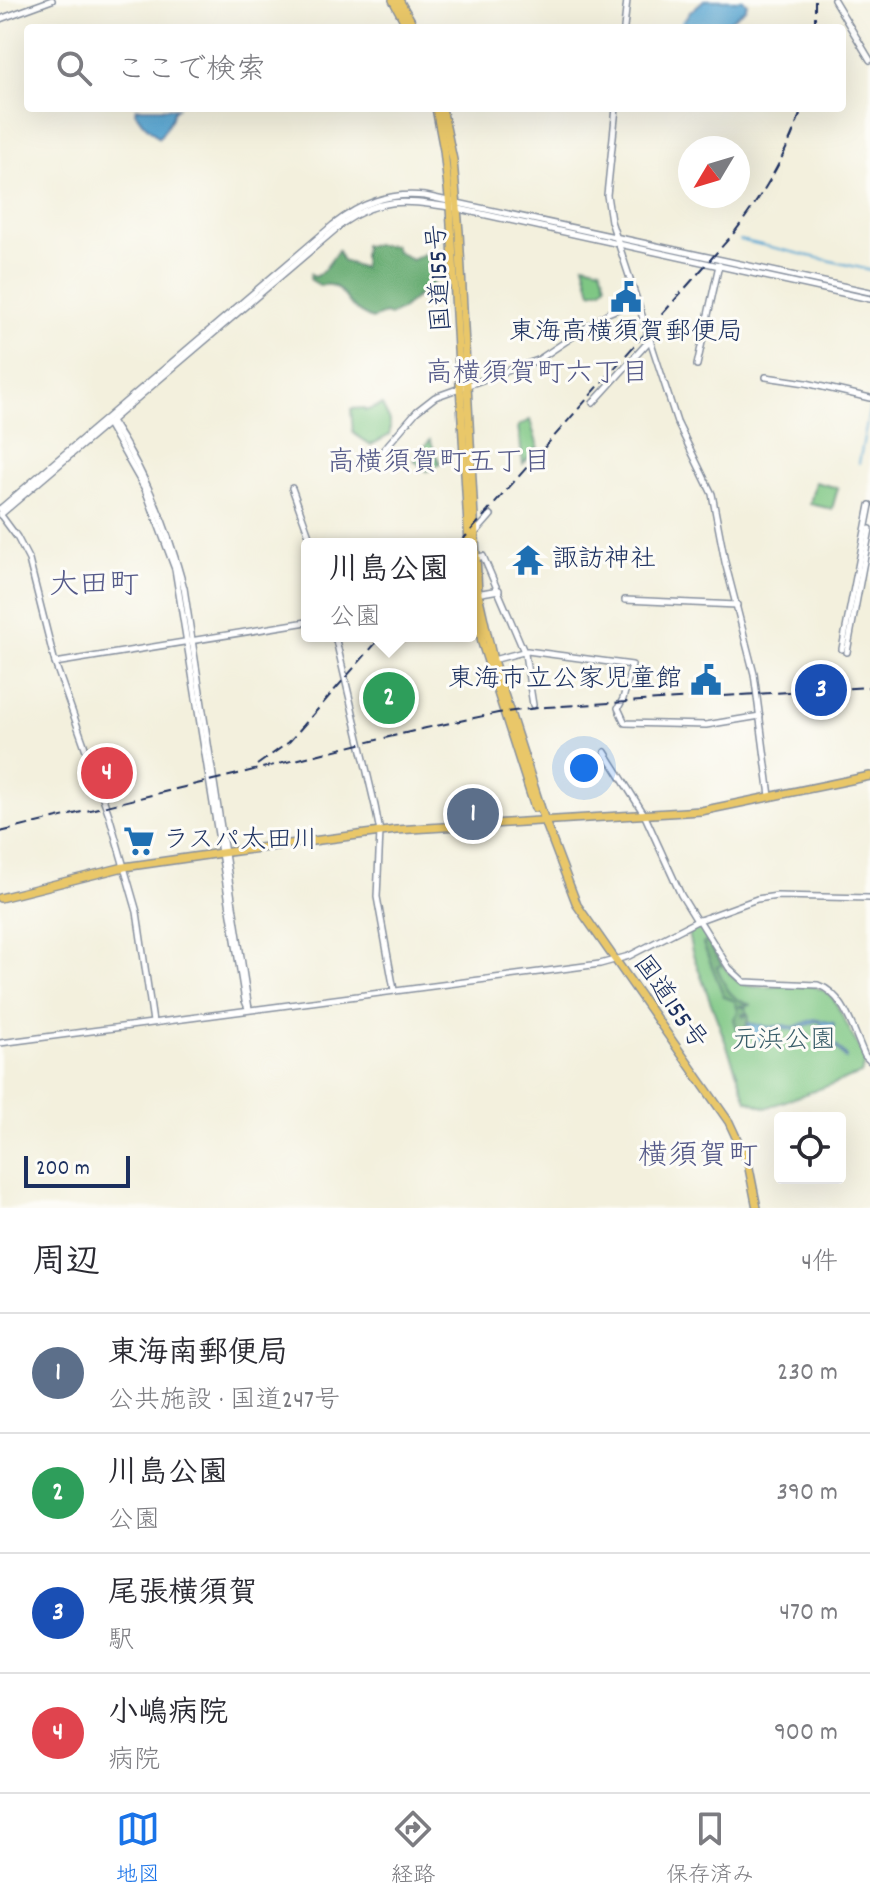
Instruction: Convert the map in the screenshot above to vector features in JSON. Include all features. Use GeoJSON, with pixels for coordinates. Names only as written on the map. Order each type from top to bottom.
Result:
{"type":"FeatureCollection","features":[{"type":"Feature","properties":{"kind":"highway"},"geometry":{"type":"LineString","coordinates":[[396,0],[406,24]]}},
{"type":"Feature","properties":{"kind":"highway"},"geometry":{"type":"LineString","coordinates":[[396,0],[412,24]]}},
{"type":"Feature","properties":{"kind":"highway","name":"国道155号"},"geometry":{"type":"LineString","coordinates":[[440,112],[453,205],[475,538]]}},
{"type":"Feature","properties":{"kind":"highway","name":"国道155号"},"geometry":{"type":"LineString","coordinates":[[464,386],[469,538]]}},
{"type":"Feature","properties":{"kind":"highway","name":"国道155号"},"geometry":{"type":"LineString","coordinates":[[477,605],[542,821]]}},
{"type":"Feature","properties":{"kind":"highway","name":"国道155号"},"geometry":{"type":"LineString","coordinates":[[477,613],[482,643],[520,767],[577,905],[731,1132],[746,1170],[754,1208]]}},
{"type":"Feature","properties":{"kind":"highway"},"geometry":{"type":"LineString","coordinates":[[0,898],[124,867],[380,832],[701,811],[870,776]]}},
{"type":"Feature","properties":{"kind":"street"},"geometry":{"type":"LineString","coordinates":[[0,19],[52,0]]}},
{"type":"Feature","properties":{"kind":"street"},"geometry":{"type":"LineString","coordinates":[[624,24],[627,0]]}},
{"type":"Feature","properties":{"kind":"street"},"geometry":{"type":"LineString","coordinates":[[834,0],[870,60]]}},
{"type":"Feature","properties":{"kind":"street"},"geometry":{"type":"LineString","coordinates":[[616,112],[607,195],[611,221],[677,422],[712,494],[754,674],[770,796]]}},
{"type":"Feature","properties":{"kind":"street"},"geometry":{"type":"LineString","coordinates":[[153,1022],[141,934],[103,796],[55,663],[29,560],[0,513],[358,213],[393,201],[453,205],[870,299]]}},
{"type":"Feature","properties":{"kind":"street"},"geometry":{"type":"LineString","coordinates":[[719,263],[870,292]]}},
{"type":"Feature","properties":{"kind":"street"},"geometry":{"type":"LineString","coordinates":[[697,365],[719,263]]}},
{"type":"Feature","properties":{"kind":"street"},"geometry":{"type":"LineString","coordinates":[[373,462],[423,405],[440,395],[538,360],[608,313],[637,301]]}},
{"type":"Feature","properties":{"kind":"street"},"geometry":{"type":"LineString","coordinates":[[593,403],[650,340]]}},
{"type":"Feature","properties":{"kind":"street"},"geometry":{"type":"LineString","coordinates":[[766,377],[870,398]]}},
{"type":"Feature","properties":{"kind":"street"},"geometry":{"type":"LineString","coordinates":[[109,422],[160,523],[175,569],[191,642],[245,1001],[249,1009]]}},
{"type":"Feature","properties":{"kind":"street"},"geometry":{"type":"LineString","coordinates":[[292,488],[310,538]]}},
{"type":"Feature","properties":{"kind":"street"},"geometry":{"type":"LineString","coordinates":[[870,505],[844,650],[870,529]]}},
{"type":"Feature","properties":{"kind":"street"},"geometry":{"type":"LineString","coordinates":[[475,533],[491,515]]}},
{"type":"Feature","properties":{"kind":"street"},"geometry":{"type":"LineString","coordinates":[[477,558],[483,556],[524,651],[533,705]]}},
{"type":"Feature","properties":{"kind":"street"},"geometry":{"type":"LineString","coordinates":[[477,594],[499,590]]}},
{"type":"Feature","properties":{"kind":"street"},"geometry":{"type":"LineString","coordinates":[[625,600],[737,605]]}},
{"type":"Feature","properties":{"kind":"street"},"geometry":{"type":"LineString","coordinates":[[55,663],[301,623]]}},
{"type":"Feature","properties":{"kind":"street"},"geometry":{"type":"LineString","coordinates":[[337,642],[361,738],[380,832],[377,897],[394,990]]}},
{"type":"Feature","properties":{"kind":"street"},"geometry":{"type":"LineString","coordinates":[[493,660],[524,651],[632,665],[618,708],[625,723],[706,725],[760,716]]}},
{"type":"Feature","properties":{"kind":"street"},"geometry":{"type":"LineString","coordinates":[[605,752],[644,814],[681,895],[729,968],[744,982],[818,985],[828,989],[838,998],[870,1061]]}},
{"type":"Feature","properties":{"kind":"street"},"geometry":{"type":"LineString","coordinates":[[0,1043],[613,960],[629,956],[730,907],[777,896],[870,898]]}},
{"type":"Feature","properties":{"kind":"green space"},"geometry":{"type":"Polygon","coordinates":[[[364,245],[394,245],[396,251],[412,260],[430,251],[436,252],[433,283],[401,310],[390,316],[385,314],[372,319],[351,305],[337,288],[320,286],[310,279],[311,274],[315,277],[324,270],[338,251],[343,261],[363,268],[364,245]]]}},
{"type":"Feature","properties":{"kind":"green space"},"geometry":{"type":"Polygon","coordinates":[[[584,264],[601,268],[606,284],[602,289],[591,292],[584,264]]]}},
{"type":"Feature","properties":{"kind":"green space"},"geometry":{"type":"Polygon","coordinates":[[[382,405],[390,421],[390,435],[371,445],[353,433],[351,409],[364,408],[365,411],[382,405]]]}},
{"type":"Feature","properties":{"kind":"green space"},"geometry":{"type":"Polygon","coordinates":[[[530,420],[538,447],[523,464],[518,426],[530,420]]]}},
{"type":"Feature","properties":{"kind":"green space"},"geometry":{"type":"Polygon","coordinates":[[[430,440],[440,464],[427,471],[414,460],[430,440]]]}},
{"type":"Feature","properties":{"kind":"green space"},"geometry":{"type":"Polygon","coordinates":[[[815,482],[838,488],[832,509],[810,504],[815,482]]]}},
{"type":"Feature","properties":{"kind":"green space"},"geometry":{"type":"Polygon","coordinates":[[[396,686],[401,711],[383,715],[376,692],[396,686]]]}},
{"type":"Feature","properties":{"kind":"green space","name":"元浜公園"},"geometry":{"type":"Polygon","coordinates":[[[700,926],[723,965],[741,983],[763,987],[812,986],[833,998],[866,1061],[861,1074],[766,1108],[747,1100],[692,952],[688,934],[700,926]]]}},
{"type":"Feature","properties":{"kind":"green space"},"geometry":{"type":"Polygon","coordinates":[[[707,941],[722,965],[717,967],[729,991],[738,1000],[752,1005],[739,1006],[746,1008],[744,1017],[748,1013],[744,1031],[738,1032],[734,1019],[738,1011],[735,1001],[724,997],[703,944],[707,941]]]}},
{"type":"Feature","properties":{"kind":"water"},"geometry":{"type":"Polygon","coordinates":[[[704,0],[743,0],[747,4],[725,24],[685,24],[691,11],[704,0]]]}},
{"type":"Feature","properties":{"kind":"water"},"geometry":{"type":"Polygon","coordinates":[[[135,112],[173,112],[159,138],[135,112]]]}},
{"type":"Feature","properties":{"kind":"water"},"geometry":{"type":"Polygon","coordinates":[[[814,1019],[834,1023],[833,1042],[846,1059],[832,1043],[829,1029],[817,1021],[795,1030],[778,1027],[769,1040],[761,1043],[748,1025],[794,1027],[814,1019]]]}},
{"type":"Feature","properties":{"kind":"waterway"},"geometry":{"type":"LineString","coordinates":[[682,24],[683,20]]}},
{"type":"Feature","properties":{"kind":"waterway"},"geometry":{"type":"LineString","coordinates":[[740,240],[870,270]]}},
{"type":"Feature","properties":{"kind":"waterway"},"geometry":{"type":"LineString","coordinates":[[859,463],[870,407]]}},
{"type":"Feature","properties":{"kind":"railway"},"geometry":{"type":"LineString","coordinates":[[815,0],[815,24]]}},
{"type":"Feature","properties":{"kind":"railway"},"geometry":{"type":"LineString","coordinates":[[464,538],[733,234],[773,174],[800,112]]}},
{"type":"Feature","properties":{"kind":"railway"},"geometry":{"type":"LineString","coordinates":[[257,765],[289,742],[377,642]]}},
{"type":"Feature","properties":{"kind":"railway"},"geometry":{"type":"LineString","coordinates":[[0,832],[498,713],[546,707],[870,687]]}},
{"type":"Feature","properties":{"kind":"place","name":"東海高横須賀郵便局"},"geometry":{"type":"Point","coordinates":[626,297]}},
{"type":"Feature","properties":{"kind":"place","name":"諏訪神社"},"geometry":{"type":"Point","coordinates":[528,560]}},
{"type":"Feature","properties":{"kind":"place","name":"東海市立公家児童館"},"geometry":{"type":"Point","coordinates":[706,680]}},
{"type":"Feature","properties":{"kind":"place","name":"尾張横須賀"},"geometry":{"type":"Point","coordinates":[821,690]}},
{"type":"Feature","properties":{"kind":"place","name":"川島公園"},"geometry":{"type":"Point","coordinates":[389,698]}},
{"type":"Feature","properties":{"kind":"place","name":"小嶋病院"},"geometry":{"type":"Point","coordinates":[107,773]}},
{"type":"Feature","properties":{"kind":"place","name":"東海南郵便局"},"geometry":{"type":"Point","coordinates":[473,814]}},
{"type":"Feature","properties":{"kind":"place","name":"ラスパ太田川"},"geometry":{"type":"Point","coordinates":[139,841]}},
{"type":"Feature","properties":{"kind":"district","name":"高横須賀町六丁目"},"geometry":{"type":"Point","coordinates":[537,376]}},
{"type":"Feature","properties":{"kind":"district","name":"高横須賀町五丁目"},"geometry":{"type":"Point","coordinates":[439,465]}},
{"type":"Feature","properties":{"kind":"district","name":"大田町"},"geometry":{"type":"Point","coordinates":[94,587]}},
{"type":"Feature","properties":{"kind":"district","name":"横須賀町"},"geometry":{"type":"Point","coordinates":[698,1158]}}]}
